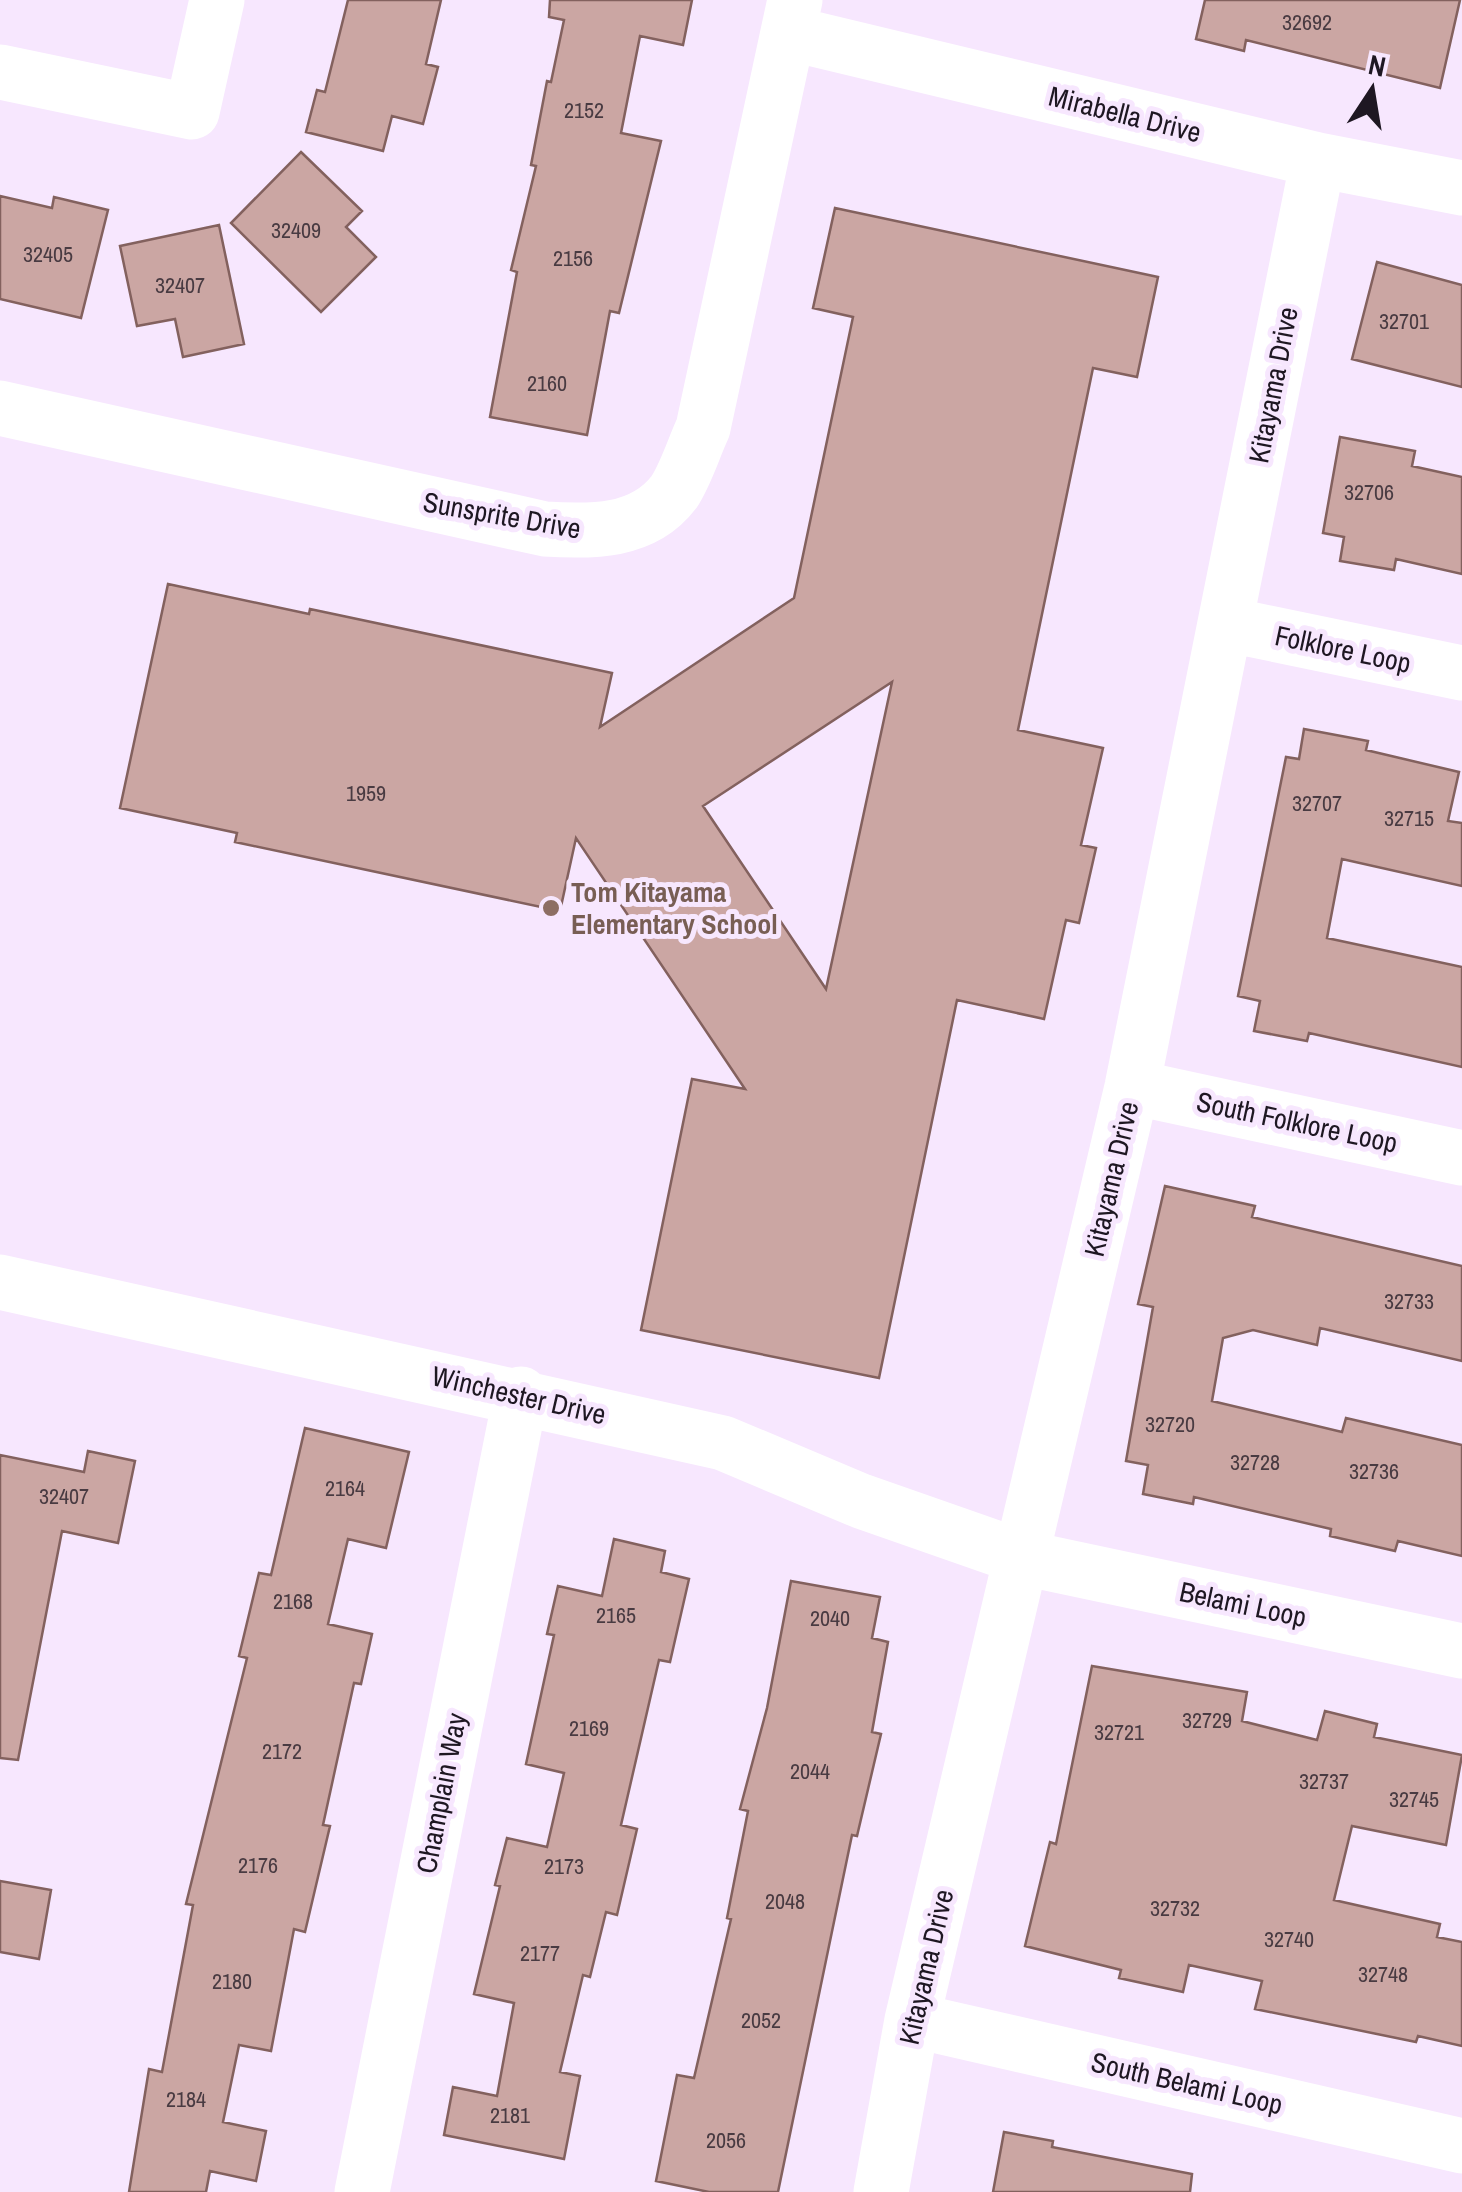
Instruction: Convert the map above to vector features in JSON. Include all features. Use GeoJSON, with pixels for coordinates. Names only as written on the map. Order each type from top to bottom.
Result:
{"type":"FeatureCollection","features":[{"type":"Feature","properties":{"kind":"street"},"geometry":{"type":"LineString","coordinates":[[0,72],[192,112],[216,0]]}},
{"type":"Feature","properties":{"kind":"street","name":"Mirabella Drive"},"geometry":{"type":"LineString","coordinates":[[792,16],[1318,160],[1462,188]]}},
{"type":"Feature","properties":{"kind":"street","name":"Sunsprite Drive"},"geometry":{"type":"LineString","coordinates":[[0,408],[545,529],[597,532],[643,519],[674,492],[703,428],[792,16]]}},
{"type":"Feature","properties":{"kind":"street","name":"Kitayama Drive"},"geometry":{"type":"LineString","coordinates":[[880,2192],[912,2020],[1024,1558],[1132,1086],[1318,160]]}},
{"type":"Feature","properties":{"kind":"street","name":"Folklore Loop"},"geometry":{"type":"LineString","coordinates":[[1225,624],[1462,674]]}},
{"type":"Feature","properties":{"kind":"street","name":"South Folklore Loop"},"geometry":{"type":"LineString","coordinates":[[1132,1086],[1462,1158]]}},
{"type":"Feature","properties":{"kind":"street","name":"Winchester Drive"},"geometry":{"type":"LineString","coordinates":[[0,1282],[521,1394],[723,1443],[861,1501],[1024,1558]]}},
{"type":"Feature","properties":{"kind":"street","name":"Champlain Way"},"geometry":{"type":"LineString","coordinates":[[362,2192],[521,1394]]}},
{"type":"Feature","properties":{"kind":"street","name":"Belami Loop"},"geometry":{"type":"LineString","coordinates":[[1024,1558],[1462,1651]]}},
{"type":"Feature","properties":{"kind":"street","name":"South Belami Loop"},"geometry":{"type":"LineString","coordinates":[[912,2020],[1462,2146]]}},
{"type":"Feature","properties":{"kind":"building"},"geometry":{"type":"Polygon","coordinates":[[[348,0],[441,0],[426,64],[438,67],[423,124],[392,116],[383,151],[306,132],[317,90],[325,92],[348,0]]]}},
{"type":"Feature","properties":{"kind":"building"},"geometry":{"type":"Polygon","coordinates":[[[550,0],[692,0],[683,45],[640,36],[621,133],[661,141],[619,313],[610,311],[587,435],[490,417],[517,272],[511,270],[536,166],[531,165],[547,81],[551,82],[564,20],[549,17],[550,0]]]}},
{"type":"Feature","properties":{"kind":"building"},"geometry":{"type":"Polygon","coordinates":[[[1205,0],[1460,0],[1440,88],[1246,40],[1244,51],[1196,39],[1205,0]]]}},
{"type":"Feature","properties":{"kind":"building"},"geometry":{"type":"Polygon","coordinates":[[[301,152],[362,211],[346,227],[376,257],[321,312],[231,223],[301,152]]]}},
{"type":"Feature","properties":{"kind":"building"},"geometry":{"type":"Polygon","coordinates":[[[0,196],[52,208],[54,197],[108,210],[81,318],[0,299],[0,196]]]}},
{"type":"Feature","properties":{"kind":"building"},"geometry":{"type":"Polygon","coordinates":[[[835,208],[1158,277],[1137,377],[1093,368],[1018,730],[1103,748],[1081,845],[1096,848],[1079,923],[1066,920],[1044,1019],[957,1000],[879,1378],[641,1330],[692,1079],[745,1089],[576,838],[560,911],[235,842],[237,833],[120,808],[168,584],[309,614],[310,609],[612,673],[600,727],[794,598],[853,317],[813,308],[835,208]],[[892,682],[703,806],[826,989],[892,682]]]}},
{"type":"Feature","properties":{"kind":"building"},"geometry":{"type":"Polygon","coordinates":[[[219,225],[244,344],[183,357],[175,319],[137,326],[120,246],[219,225]]]}},
{"type":"Feature","properties":{"kind":"building"},"geometry":{"type":"Polygon","coordinates":[[[1377,262],[1462,285],[1462,387],[1352,359],[1377,262]]]}},
{"type":"Feature","properties":{"kind":"building"},"geometry":{"type":"Polygon","coordinates":[[[1340,437],[1415,451],[1412,466],[1462,477],[1462,574],[1396,559],[1394,570],[1340,561],[1344,537],[1323,533],[1340,437]]]}},
{"type":"Feature","properties":{"kind":"building"},"geometry":{"type":"Polygon","coordinates":[[[1304,729],[1368,741],[1366,750],[1459,772],[1448,821],[1462,823],[1462,886],[1342,859],[1327,938],[1462,967],[1462,1067],[1309,1033],[1307,1041],[1254,1031],[1260,1001],[1238,996],[1286,757],[1299,759],[1304,729]]]}},
{"type":"Feature","properties":{"kind":"building"},"geometry":{"type":"Polygon","coordinates":[[[1165,1186],[1255,1206],[1252,1217],[1462,1266],[1462,1361],[1320,1328],[1317,1345],[1253,1330],[1223,1338],[1212,1401],[1342,1432],[1346,1418],[1462,1445],[1462,1556],[1398,1541],[1395,1551],[1330,1536],[1331,1529],[1194,1497],[1193,1504],[1143,1494],[1148,1465],[1126,1461],[1153,1307],[1138,1304],[1165,1186]]]}},
{"type":"Feature","properties":{"kind":"building"},"geometry":{"type":"Polygon","coordinates":[[[305,1428],[409,1452],[386,1548],[348,1539],[328,1624],[372,1634],[361,1684],[354,1683],[323,1825],[330,1826],[305,1932],[294,1929],[271,2051],[239,2045],[223,2122],[266,2131],[256,2181],[210,2171],[206,2192],[129,2192],[149,2069],[162,2072],[193,1905],[186,1904],[247,1658],[239,1656],[259,1573],[271,1575],[305,1428]]]}},
{"type":"Feature","properties":{"kind":"building"},"geometry":{"type":"Polygon","coordinates":[[[88,1451],[135,1461],[118,1543],[62,1531],[18,1760],[0,1758],[0,1455],[84,1472],[88,1451]]]}},
{"type":"Feature","properties":{"kind":"building"},"geometry":{"type":"Polygon","coordinates":[[[614,1539],[665,1551],[661,1572],[689,1579],[670,1662],[659,1660],[621,1825],[637,1829],[617,1915],[606,1912],[590,1977],[583,1975],[560,2072],[580,2076],[564,2159],[444,2135],[453,2087],[497,2096],[514,2003],[474,1994],[500,1886],[495,1885],[507,1838],[547,1847],[564,1773],[526,1764],[554,1635],[547,1634],[558,1586],[602,1596],[614,1539]]]}},
{"type":"Feature","properties":{"kind":"building"},"geometry":{"type":"Polygon","coordinates":[[[791,1581],[880,1597],[872,1638],[888,1642],[872,1732],[881,1734],[857,1836],[852,1835],[778,2192],[709,2192],[656,2181],[677,2075],[694,2078],[731,1919],[727,1918],[748,1811],[740,1809],[767,1708],[791,1581]]]}},
{"type":"Feature","properties":{"kind":"building"},"geometry":{"type":"Polygon","coordinates":[[[1092,1666],[1247,1692],[1242,1721],[1317,1740],[1325,1711],[1377,1724],[1374,1737],[1462,1755],[1446,1845],[1352,1826],[1334,1900],[1440,1924],[1437,1937],[1462,1942],[1462,2046],[1418,2036],[1416,2042],[1255,2009],[1262,1981],[1189,1965],[1183,1992],[1119,1978],[1121,1970],[1025,1946],[1050,1842],[1056,1844],[1092,1666]]]}},
{"type":"Feature","properties":{"kind":"building"},"geometry":{"type":"Polygon","coordinates":[[[0,1881],[51,1890],[39,1959],[0,1952],[0,1881]]]}},
{"type":"Feature","properties":{"kind":"building"},"geometry":{"type":"Polygon","coordinates":[[[1004,2132],[1053,2141],[1052,2147],[1192,2174],[1190,2192],[993,2192],[1004,2132]]]}},
{"type":"Feature","properties":{"kind":"place","name":"Tom Kitayama Elementary School"},"geometry":{"type":"Point","coordinates":[551,908]}}]}
